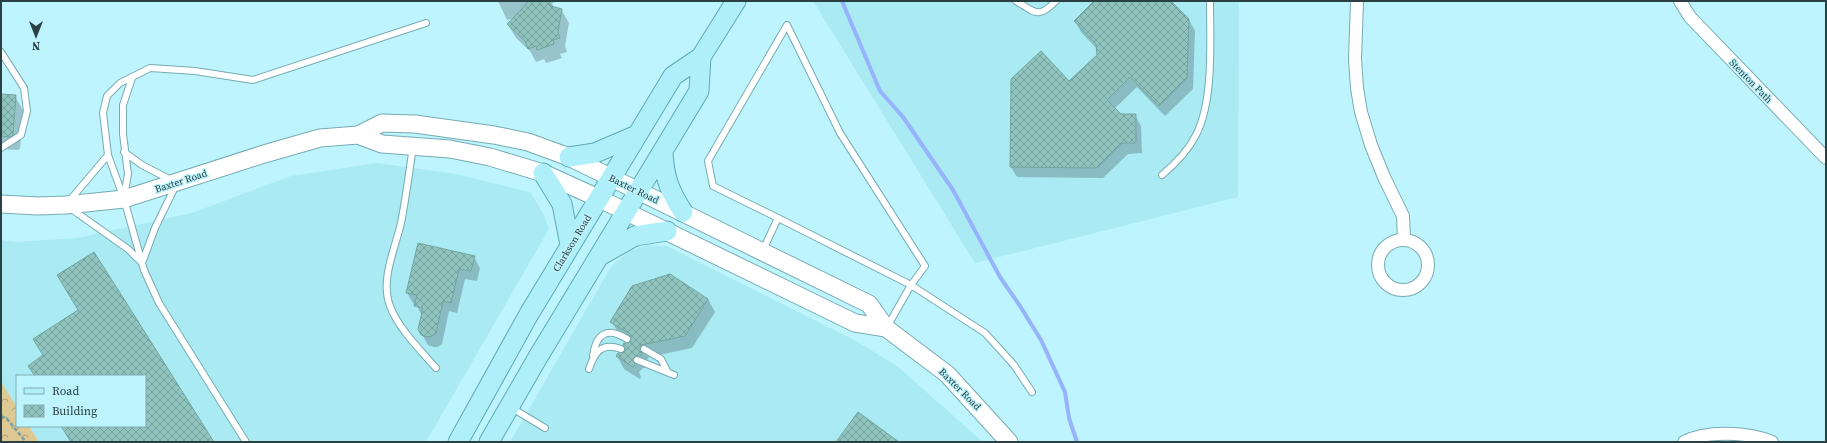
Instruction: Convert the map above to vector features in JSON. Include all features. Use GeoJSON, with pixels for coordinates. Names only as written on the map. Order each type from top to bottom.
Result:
{"type":"FeatureCollection","features":[{"type":"Feature","properties":{"kind":"main road","name":"Clarkson Road"},"geometry":{"type":"LineString","coordinates":[[458,442],[522,326],[672,76],[701,57],[736,1]]}},
{"type":"Feature","properties":{"kind":"main road","name":"Clarkson Road"},"geometry":{"type":"LineString","coordinates":[[489,442],[699,91],[701,57]]}},
{"type":"Feature","properties":{"kind":"main road","name":"Baxter Road"},"geometry":{"type":"LineString","coordinates":[[1,204],[38,206],[66,205],[124,199],[264,154],[320,138],[358,135],[382,123],[415,124],[494,135],[528,142],[569,157],[869,304],[886,328],[947,374],[1009,442]]}},
{"type":"Feature","properties":{"kind":"main road","name":"Baxter Road"},"geometry":{"type":"LineString","coordinates":[[358,135],[382,144],[413,145],[450,149],[490,157],[543,173],[667,231],[855,324],[886,328]]}},
{"type":"Feature","properties":{"kind":"main road"},"geometry":{"type":"LineString","coordinates":[[569,157],[595,153],[637,135]]}},
{"type":"Feature","properties":{"kind":"main road"},"geometry":{"type":"LineString","coordinates":[[663,151],[664,171],[667,183],[671,194],[682,212]]}},
{"type":"Feature","properties":{"kind":"main road"},"geometry":{"type":"LineString","coordinates":[[543,173],[562,204],[570,245]]}},
{"type":"Feature","properties":{"kind":"main road"},"geometry":{"type":"LineString","coordinates":[[600,256],[635,236],[667,231]]}},
{"type":"Feature","properties":{"kind":"street"},"geometry":{"type":"LineString","coordinates":[[1357,1],[1355,59],[1357,88],[1361,112],[1371,145],[1384,177],[1403,216],[1404,240]]}},
{"type":"Feature","properties":{"kind":"street","name":"Stenton Path"},"geometry":{"type":"LineString","coordinates":[[1680,1],[1690,17],[1826,158]]}},
{"type":"Feature","properties":{"kind":"street"},"geometry":{"type":"LineString","coordinates":[[1404,240],[1419,246],[1426,256],[1428,268],[1426,275],[1415,287],[1400,291],[1386,284],[1378,271],[1377,263],[1383,249],[1389,244],[1404,240]]}},
{"type":"Feature","properties":{"kind":"street"},"geometry":{"type":"LineString","coordinates":[[1684,442],[1707,436],[1727,434],[1761,437],[1772,442]]}},
{"type":"Feature","properties":{"kind":"lane"},"geometry":{"type":"LineString","coordinates":[[1016,1],[1034,13],[1040,13],[1045,12],[1056,1]]}},
{"type":"Feature","properties":{"kind":"lane"},"geometry":{"type":"LineString","coordinates":[[1162,175],[1185,151],[1196,135],[1202,120],[1208,94],[1210,1]]}},
{"type":"Feature","properties":{"kind":"lane"},"geometry":{"type":"LineString","coordinates":[[246,442],[159,303],[142,263],[124,199],[108,155],[103,114],[107,96],[120,83],[150,68],[194,71],[253,80],[426,23]]}},
{"type":"Feature","properties":{"kind":"lane"},"geometry":{"type":"LineString","coordinates":[[886,328],[911,285],[925,266],[840,133],[787,25],[708,161],[713,186],[911,285],[984,333],[1014,365],[1032,392]]}},
{"type":"Feature","properties":{"kind":"lane"},"geometry":{"type":"LineString","coordinates":[[1,52],[24,88],[27,111],[21,135],[1,148]]}},
{"type":"Feature","properties":{"kind":"lane"},"geometry":{"type":"LineString","coordinates":[[124,199],[128,174],[124,152],[123,105],[132,78]]}},
{"type":"Feature","properties":{"kind":"lane"},"geometry":{"type":"LineString","coordinates":[[413,145],[401,222],[386,286],[390,307],[410,339],[436,368]]}},
{"type":"Feature","properties":{"kind":"lane"},"geometry":{"type":"LineString","coordinates":[[124,152],[142,165],[177,183],[155,228],[142,263]]}},
{"type":"Feature","properties":{"kind":"lane"},"geometry":{"type":"LineString","coordinates":[[108,155],[93,176],[66,205],[128,249],[142,263]]}},
{"type":"Feature","properties":{"kind":"lane"},"geometry":{"type":"LineString","coordinates":[[762,252],[778,218]]}},
{"type":"Feature","properties":{"kind":"lane"},"geometry":{"type":"LineString","coordinates":[[589,369],[593,356],[594,344],[601,334],[609,332],[621,335],[627,339]]}},
{"type":"Feature","properties":{"kind":"lane"},"geometry":{"type":"LineString","coordinates":[[593,356],[603,347],[614,346],[621,349]]}},
{"type":"Feature","properties":{"kind":"lane"},"geometry":{"type":"LineString","coordinates":[[644,349],[661,359],[666,371]]}},
{"type":"Feature","properties":{"kind":"lane"},"geometry":{"type":"LineString","coordinates":[[637,360],[648,366],[674,375]]}},
{"type":"Feature","properties":{"kind":"lane"},"geometry":{"type":"LineString","coordinates":[[509,407],[545,428]]}},
{"type":"Feature","properties":{"kind":"path"},"geometry":{"type":"LineString","coordinates":[[1,416],[7,419],[26,442]]}},
{"type":"Feature","properties":{"kind":"shaded area"},"geometry":{"type":"Polygon","coordinates":[[[813,1],[1239,1],[1238,197],[975,263],[813,1]]]}},
{"type":"Feature","properties":{"kind":"shaded area"},"geometry":{"type":"Polygon","coordinates":[[[377,163],[456,174],[530,192],[543,213],[549,229],[426,442],[39,442],[30,427],[146,427],[146,375],[16,375],[16,405],[1,382],[1,240],[16,242],[77,238],[192,213],[291,176],[377,163]]]}},
{"type":"Feature","properties":{"kind":"shaded area"},"geometry":{"type":"Polygon","coordinates":[[[647,245],[667,246],[856,341],[897,366],[983,442],[510,442],[612,265],[630,251],[647,245]]]}},
{"type":"Feature","properties":{"kind":"green space"},"geometry":{"type":"Polygon","coordinates":[[[1,382],[16,405],[16,427],[30,427],[39,442],[1,442],[1,382]]]}},
{"type":"Feature","properties":{"kind":"building"},"geometry":{"type":"Polygon","coordinates":[[[529,1],[549,1],[551,6],[562,9],[558,32],[560,38],[553,40],[554,44],[537,50],[536,46],[528,49],[525,41],[507,24],[529,1]]]}},
{"type":"Feature","properties":{"kind":"building"},"geometry":{"type":"Polygon","coordinates":[[[1094,1],[1171,1],[1189,19],[1187,78],[1159,106],[1130,77],[1107,100],[1121,114],[1136,114],[1136,143],[1122,143],[1097,168],[1010,167],[1011,79],[1041,51],[1069,81],[1097,55],[1096,44],[1074,21],[1094,1]]]}},
{"type":"Feature","properties":{"kind":"building"},"geometry":{"type":"Polygon","coordinates":[[[1,94],[16,95],[13,135],[10,137],[1,136],[1,94]]]}},
{"type":"Feature","properties":{"kind":"building"},"geometry":{"type":"Polygon","coordinates":[[[418,243],[475,256],[471,271],[459,269],[451,303],[443,301],[436,333],[427,337],[421,335],[418,329],[423,308],[414,306],[417,295],[406,293],[418,243]]]}},
{"type":"Feature","properties":{"kind":"building"},"geometry":{"type":"Polygon","coordinates":[[[94,252],[214,442],[71,442],[62,427],[146,427],[146,375],[34,375],[28,366],[43,355],[33,339],[78,310],[57,275],[94,252]]]}},
{"type":"Feature","properties":{"kind":"building"},"geometry":{"type":"Polygon","coordinates":[[[670,274],[708,299],[685,336],[641,345],[640,349],[642,353],[640,356],[636,356],[633,359],[635,364],[633,367],[616,356],[618,353],[624,352],[624,343],[631,341],[630,334],[610,322],[632,286],[670,274]]]}},
{"type":"Feature","properties":{"kind":"building"},"geometry":{"type":"Polygon","coordinates":[[[858,412],[899,442],[836,442],[858,412]]]}},
{"type":"Feature","properties":{"kind":"waterway"},"geometry":{"type":"LineString","coordinates":[[842,1],[880,91],[903,117],[953,190],[1000,277],[1041,340],[1065,392],[1069,418],[1077,442]]}}]}
